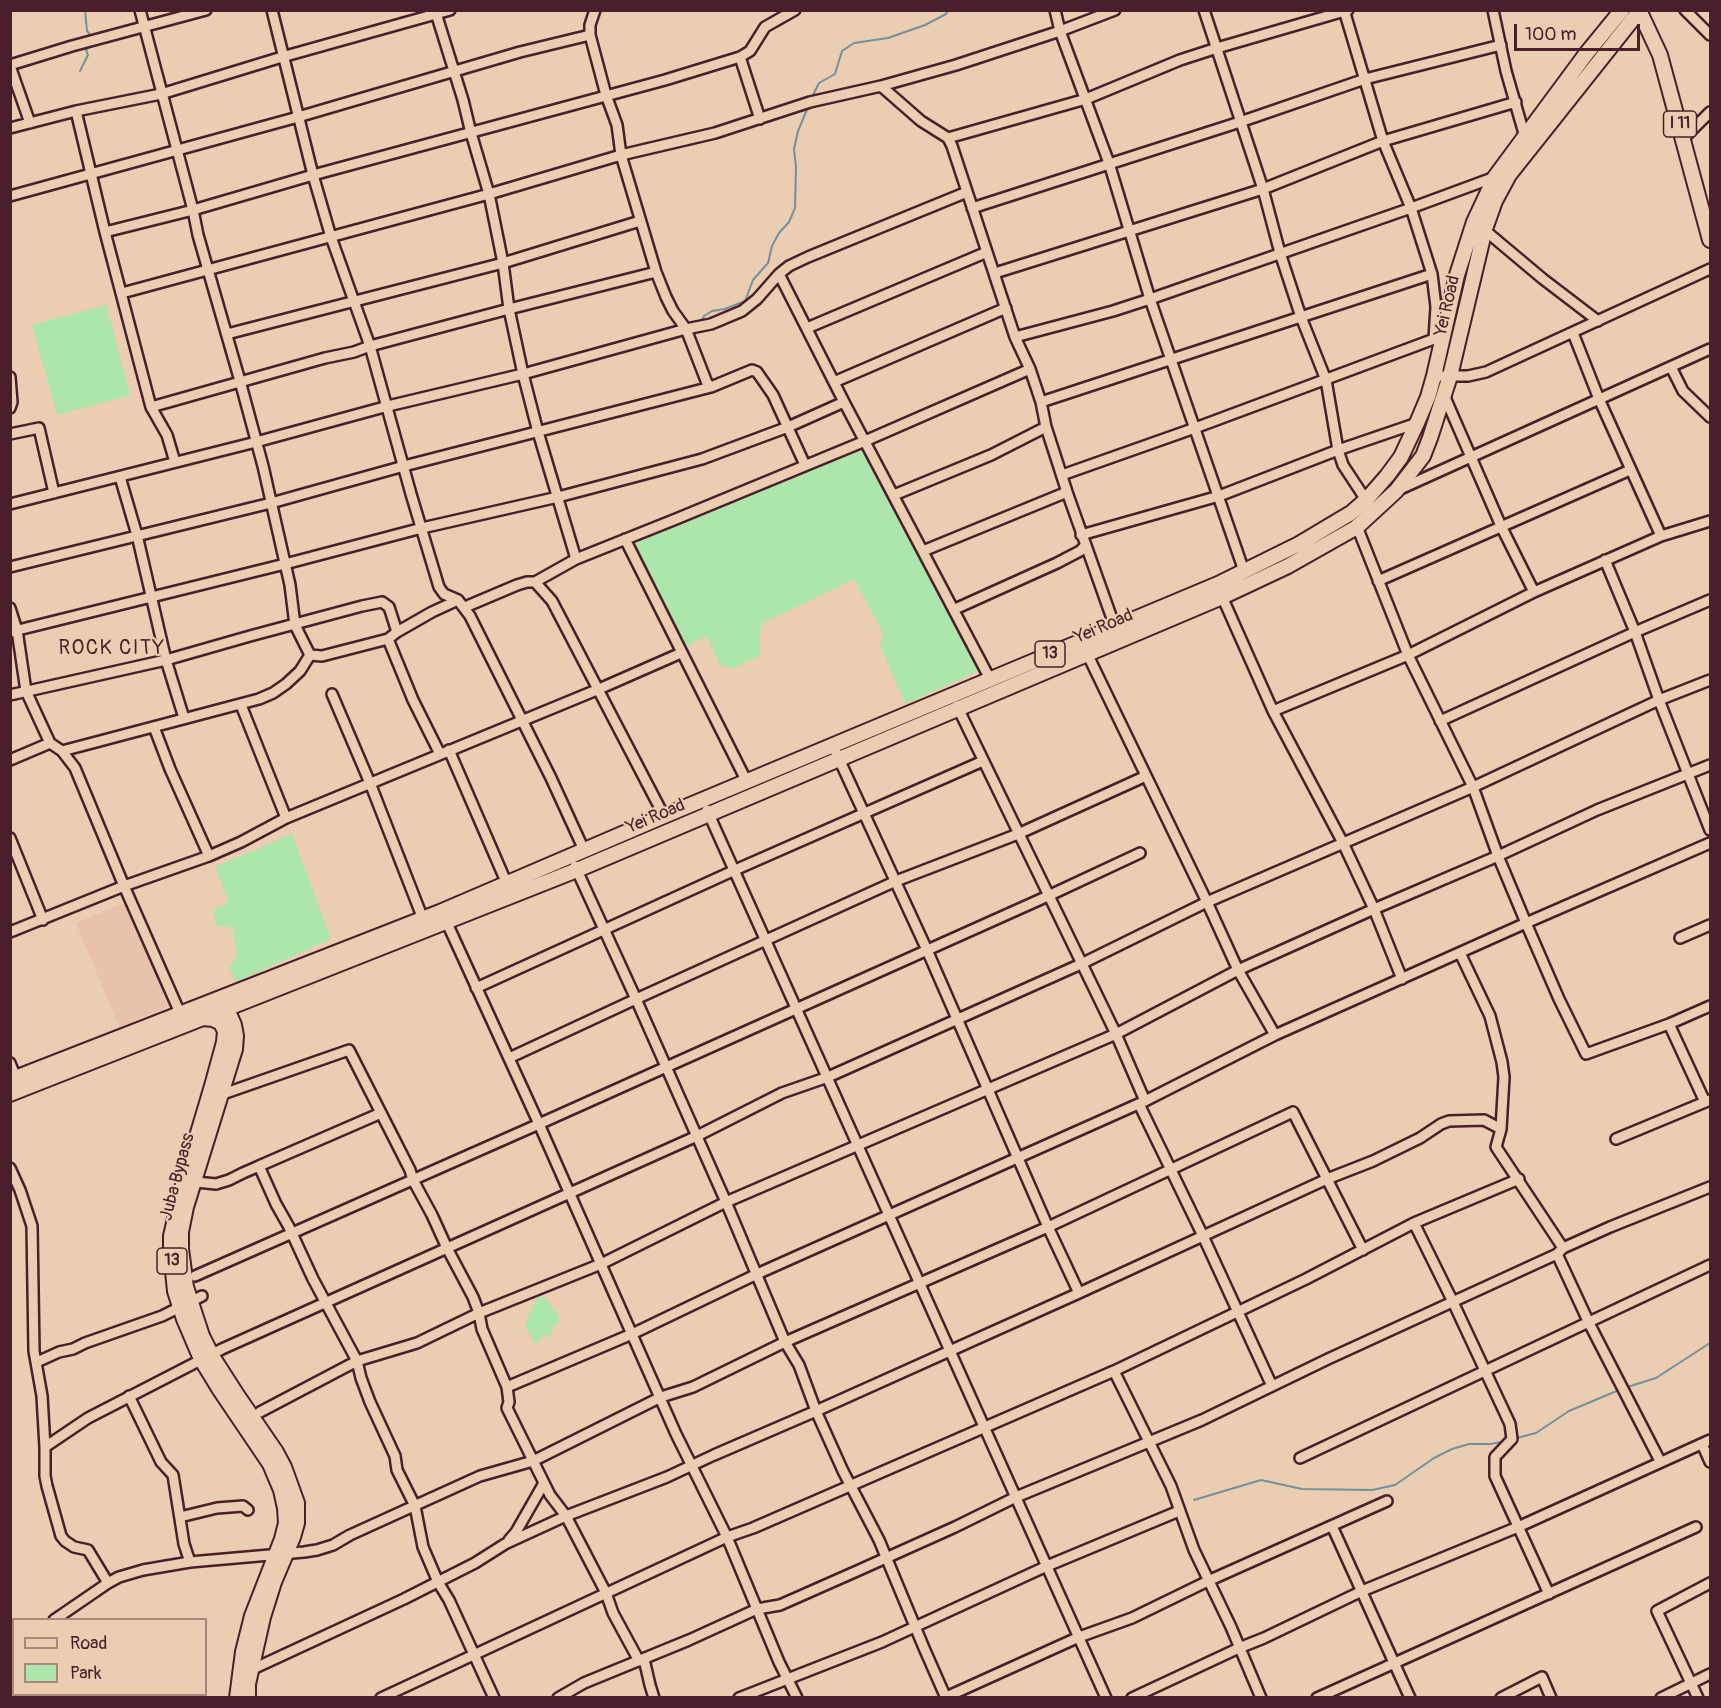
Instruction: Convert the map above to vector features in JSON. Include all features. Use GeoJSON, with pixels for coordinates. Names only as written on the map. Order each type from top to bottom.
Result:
{"type":"FeatureCollection","features":[{"type":"Feature","properties":{"kind":"main road","name":"Yei Road"},"geometry":{"type":"LineString","coordinates":[[203,1018],[447,923],[840,760],[958,709],[1083,647],[1115,627],[1288,566],[1357,527],[1396,491],[1423,456],[1450,376],[1480,226],[1495,177],[1586,54],[1622,10]]}},
{"type":"Feature","properties":{"kind":"main road","name":"Yei Road"},"geometry":{"type":"LineString","coordinates":[[205,1004],[423,919],[990,679],[1083,647],[1220,591],[1244,571],[1299,544],[1351,513],[1387,476],[1401,457],[1417,423],[1434,376],[1438,338],[1457,275],[1480,226],[1509,175],[1640,11]]}},
{"type":"Feature","properties":{"kind":"main road","name":"I 11"},"geometry":{"type":"LineString","coordinates":[[1640,11],[1656,44],[1707,207],[1710,240]]}},
{"type":"Feature","properties":{"kind":"main road"},"geometry":{"type":"LineString","coordinates":[[13,1079],[205,1004],[218,1006],[225,1010]]}},
{"type":"Feature","properties":{"kind":"main road","name":"Juba Bypass"},"geometry":{"type":"LineString","coordinates":[[225,1010],[234,1025],[235,1049],[186,1207],[181,1232],[184,1273],[202,1336],[212,1356],[276,1452],[297,1503],[297,1523],[293,1538],[263,1617],[248,1684],[248,1698]]}},
{"type":"Feature","properties":{"kind":"main road"},"geometry":{"type":"LineString","coordinates":[[10,1094],[203,1018]]}},
{"type":"Feature","properties":{"kind":"main road","name":"Juba Bypass"},"geometry":{"type":"LineString","coordinates":[[203,1018],[221,1023],[225,1031],[224,1042],[184,1180],[171,1236],[175,1291],[201,1359],[270,1464],[282,1490],[286,1523],[249,1625],[237,1698]]}},
{"type":"Feature","properties":{"kind":"street"},"geometry":{"type":"LineString","coordinates":[[140,10],[198,235],[256,442],[290,585],[295,625],[310,655]]}},
{"type":"Feature","properties":{"kind":"street"},"geometry":{"type":"LineString","coordinates":[[30,123],[10,66],[72,46],[206,10]]}},
{"type":"Feature","properties":{"kind":"street"},"geometry":{"type":"LineString","coordinates":[[272,10],[313,175],[331,237],[370,346],[439,587],[444,594],[461,604],[485,646],[584,850]]}},
{"type":"Feature","properties":{"kind":"street"},"geometry":{"type":"LineString","coordinates":[[10,128],[76,111],[161,94],[450,10]]}},
{"type":"Feature","properties":{"kind":"street"},"geometry":{"type":"LineString","coordinates":[[595,10],[590,25],[590,35],[640,221],[656,272],[673,311],[686,329],[702,372],[711,387]]}},
{"type":"Feature","properties":{"kind":"street"},"geometry":{"type":"LineString","coordinates":[[105,232],[193,210],[313,175],[665,80],[740,57],[750,51],[765,27],[795,10]]}},
{"type":"Feature","properties":{"kind":"street"},"geometry":{"type":"LineString","coordinates":[[1055,10],[1060,31],[1108,163],[1150,299],[1244,571]]}},
{"type":"Feature","properties":{"kind":"street"},"geometry":{"type":"LineString","coordinates":[[122,293],[489,194],[621,155],[715,133],[810,102],[881,86],[956,65],[1060,31],[1115,10]]}},
{"type":"Feature","properties":{"kind":"street"},"geometry":{"type":"LineString","coordinates":[[1204,10],[1263,189],[1280,253],[1301,317],[1326,380],[1338,450],[1343,465],[1365,500]]}},
{"type":"Feature","properties":{"kind":"street"},"geometry":{"type":"LineString","coordinates":[[1493,10],[1506,71],[1525,136]]}},
{"type":"Feature","properties":{"kind":"street"},"geometry":{"type":"LineString","coordinates":[[1685,10],[1710,35]]}},
{"type":"Feature","properties":{"kind":"street"},"geometry":{"type":"LineString","coordinates":[[948,138],[1086,99],[1180,60],[1345,11],[1383,141],[1412,208],[1432,274],[1438,338],[1062,475]]}},
{"type":"Feature","properties":{"kind":"street"},"geometry":{"type":"LineString","coordinates":[[436,13],[489,194],[523,374],[576,559]]}},
{"type":"Feature","properties":{"kind":"street"},"geometry":{"type":"LineString","coordinates":[[1702,26],[1710,18]]}},
{"type":"Feature","properties":{"kind":"street"},"geometry":{"type":"LineString","coordinates":[[10,196],[298,117],[519,52],[590,35]]}},
{"type":"Feature","properties":{"kind":"street"},"geometry":{"type":"LineString","coordinates":[[972,208],[1240,122],[1365,79],[1501,45]]}},
{"type":"Feature","properties":{"kind":"street"},"geometry":{"type":"LineString","coordinates":[[740,57],[760,119]]}},
{"type":"Feature","properties":{"kind":"street"},"geometry":{"type":"LineString","coordinates":[[881,86],[921,121],[948,138],[960,165],[1015,336],[1030,369],[1041,402],[1046,427],[1085,546],[1115,627]]}},
{"type":"Feature","properties":{"kind":"street"},"geometry":{"type":"LineString","coordinates":[[995,273],[1263,189],[1383,141],[1516,102]]}},
{"type":"Feature","properties":{"kind":"street"},"geometry":{"type":"LineString","coordinates":[[76,111],[151,407],[167,435],[175,462]]}},
{"type":"Feature","properties":{"kind":"street"},"geometry":{"type":"LineString","coordinates":[[1684,138],[1710,112]]}},
{"type":"Feature","properties":{"kind":"street"},"geometry":{"type":"LineString","coordinates":[[1015,336],[1150,299],[1495,177]]}},
{"type":"Feature","properties":{"kind":"street"},"geometry":{"type":"LineString","coordinates":[[10,504],[711,324],[742,311],[757,299],[779,273],[808,256],[967,192]]}},
{"type":"Feature","properties":{"kind":"street"},"geometry":{"type":"LineString","coordinates":[[227,334],[502,263],[640,221]]}},
{"type":"Feature","properties":{"kind":"street"},"geometry":{"type":"LineString","coordinates":[[1480,226],[1598,321]]}},
{"type":"Feature","properties":{"kind":"street"},"geometry":{"type":"LineString","coordinates":[[807,328],[987,252]]}},
{"type":"Feature","properties":{"kind":"street"},"geometry":{"type":"LineString","coordinates":[[1434,376],[1468,376],[1486,372],[1710,268]]}},
{"type":"Feature","properties":{"kind":"street"},"geometry":{"type":"LineString","coordinates":[[151,407],[370,346],[656,272]]}},
{"type":"Feature","properties":{"kind":"street"},"geometry":{"type":"LineString","coordinates":[[779,273],[844,402],[990,679]]}},
{"type":"Feature","properties":{"kind":"street"},"geometry":{"type":"LineString","coordinates":[[1041,402],[1432,274]]}},
{"type":"Feature","properties":{"kind":"street"},"geometry":{"type":"LineString","coordinates":[[834,382],[1006,308]]}},
{"type":"Feature","properties":{"kind":"street"},"geometry":{"type":"LineString","coordinates":[[1573,333],[1599,399],[1661,536]]}},
{"type":"Feature","properties":{"kind":"street"},"geometry":{"type":"LineString","coordinates":[[1396,491],[1710,349]]}},
{"type":"Feature","properties":{"kind":"street"},"geometry":{"type":"LineString","coordinates":[[1671,367],[1683,392],[1710,417]]}},
{"type":"Feature","properties":{"kind":"street"},"geometry":{"type":"LineString","coordinates":[[310,655],[333,654],[388,639],[397,632],[461,604],[527,582],[535,582],[576,559],[865,441],[1030,369]]}},
{"type":"Feature","properties":{"kind":"street"},"geometry":{"type":"LineString","coordinates":[[10,567],[271,503],[404,466],[711,387],[752,370],[757,372],[773,394],[805,465]]}},
{"type":"Feature","properties":{"kind":"street"},"geometry":{"type":"LineString","coordinates":[[10,377],[12,402],[10,408]]}},
{"type":"Feature","properties":{"kind":"street"},"geometry":{"type":"LineString","coordinates":[[1444,394],[1501,526],[1534,592]]}},
{"type":"Feature","properties":{"kind":"street"},"geometry":{"type":"LineString","coordinates":[[14,631],[422,528],[558,497],[702,459],[788,427],[844,402]]}},
{"type":"Feature","properties":{"kind":"street"},"geometry":{"type":"LineString","coordinates":[[1082,535],[1219,496],[1338,450],[1417,423]]}},
{"type":"Feature","properties":{"kind":"street"},"geometry":{"type":"LineString","coordinates":[[894,495],[991,455],[1046,427]]}},
{"type":"Feature","properties":{"kind":"street"},"geometry":{"type":"LineString","coordinates":[[10,434],[39,428],[54,494]]}},
{"type":"Feature","properties":{"kind":"street"},"geometry":{"type":"LineString","coordinates":[[1378,581],[1630,470]]}},
{"type":"Feature","properties":{"kind":"street"},"geometry":{"type":"LineString","coordinates":[[120,477],[137,535],[166,660],[184,718]]}},
{"type":"Feature","properties":{"kind":"street"},"geometry":{"type":"LineString","coordinates":[[923,550],[1067,492]]}},
{"type":"Feature","properties":{"kind":"street"},"geometry":{"type":"LineString","coordinates":[[1351,513],[1408,655],[1473,787],[1526,923],[1586,1054],[1670,1024],[1710,1006]]}},
{"type":"Feature","properties":{"kind":"street"},"geometry":{"type":"LineString","coordinates":[[1273,711],[1408,655],[1534,592],[1605,560],[1661,536],[1710,521]]}},
{"type":"Feature","properties":{"kind":"street"},"geometry":{"type":"LineString","coordinates":[[625,539],[747,782]]}},
{"type":"Feature","properties":{"kind":"street"},"geometry":{"type":"LineString","coordinates":[[955,609],[1057,563],[1085,546]]}},
{"type":"Feature","properties":{"kind":"street"},"geometry":{"type":"LineString","coordinates":[[1605,560],[1635,632],[1710,830]]}},
{"type":"Feature","properties":{"kind":"street"},"geometry":{"type":"LineString","coordinates":[[535,582],[552,601],[664,816]]}},
{"type":"Feature","properties":{"kind":"street"},"geometry":{"type":"LineString","coordinates":[[1220,591],[1273,711],[1343,843],[1374,909],[1402,979]]}},
{"type":"Feature","properties":{"kind":"street"},"geometry":{"type":"LineString","coordinates":[[1440,721],[1710,600]]}},
{"type":"Feature","properties":{"kind":"street"},"geometry":{"type":"LineString","coordinates":[[10,696],[166,660],[382,602],[389,608],[397,632]]}},
{"type":"Feature","properties":{"kind":"street"},"geometry":{"type":"LineString","coordinates":[[10,608],[26,692],[50,743],[62,751],[75,768],[180,1013]]}},
{"type":"Feature","properties":{"kind":"street"},"geometry":{"type":"LineString","coordinates":[[388,639],[413,700],[444,752],[507,884]]}},
{"type":"Feature","properties":{"kind":"street"},"geometry":{"type":"LineString","coordinates":[[1083,647],[1238,970],[1275,1035]]}},
{"type":"Feature","properties":{"kind":"street"},"geometry":{"type":"LineString","coordinates":[[10,932],[124,886],[209,856],[286,818],[681,653]]}},
{"type":"Feature","properties":{"kind":"street"},"geometry":{"type":"LineString","coordinates":[[62,751],[241,705],[273,693],[300,671],[310,655]]}},
{"type":"Feature","properties":{"kind":"street"},"geometry":{"type":"LineString","coordinates":[[45,1447],[88,1418],[201,1359],[697,1136],[782,1093],[828,1077],[1081,964],[1207,902],[1473,787],[1659,700],[1710,680]]}},
{"type":"Feature","properties":{"kind":"street"},"geometry":{"type":"LineString","coordinates":[[332,694],[370,783],[423,919]]}},
{"type":"Feature","properties":{"kind":"street"},"geometry":{"type":"LineString","coordinates":[[951,696],[1116,1034],[1170,1169],[1272,1386]]}},
{"type":"Feature","properties":{"kind":"street"},"geometry":{"type":"LineString","coordinates":[[241,705],[286,818]]}},
{"type":"Feature","properties":{"kind":"street"},"geometry":{"type":"LineString","coordinates":[[154,727],[209,856]]}},
{"type":"Feature","properties":{"kind":"street"},"geometry":{"type":"LineString","coordinates":[[10,760],[50,743]]}},
{"type":"Feature","properties":{"kind":"street"},"geometry":{"type":"LineString","coordinates":[[833,746],[958,1018],[1079,1293]]}},
{"type":"Feature","properties":{"kind":"street"},"geometry":{"type":"LineString","coordinates":[[476,988],[735,870],[983,761]]}},
{"type":"Feature","properties":{"kind":"street"},"geometry":{"type":"LineString","coordinates":[[260,1412],[357,1361],[417,1343],[479,1313],[601,1264],[726,1202],[1116,1034],[1238,970],[1598,810],[1710,765]]}},
{"type":"Feature","properties":{"kind":"street"},"geometry":{"type":"LineString","coordinates":[[508,1058],[896,881],[1018,834],[1146,776]]}},
{"type":"Feature","properties":{"kind":"street"},"geometry":{"type":"LineString","coordinates":[[702,800],[767,940],[1106,1698]]}},
{"type":"Feature","properties":{"kind":"street"},"geometry":{"type":"LineString","coordinates":[[10,838],[43,920]]}},
{"type":"Feature","properties":{"kind":"street"},"geometry":{"type":"LineString","coordinates":[[507,1387],[632,1334],[757,1274],[1142,1102],[1275,1035],[1710,843]]}},
{"type":"Feature","properties":{"kind":"street"},"geometry":{"type":"LineString","coordinates":[[195,1276],[539,1124],[1140,853]]}},
{"type":"Feature","properties":{"kind":"street"},"geometry":{"type":"LineString","coordinates":[[571,857],[697,1136],[785,1342],[799,1365],[816,1411],[850,1485],[871,1523],[945,1697],[1079,1637],[1132,1618],[1208,1581],[1387,1501]]}},
{"type":"Feature","properties":{"kind":"street"},"geometry":{"type":"LineString","coordinates":[[447,923],[692,1466],[728,1537],[797,1698]]}},
{"type":"Feature","properties":{"kind":"street"},"geometry":{"type":"LineString","coordinates":[[1680,938],[1710,925]]}},
{"type":"Feature","properties":{"kind":"street"},"geometry":{"type":"LineString","coordinates":[[1460,953],[1490,1016],[1502,1062],[1504,1077],[1501,1129],[1496,1147],[1519,1179],[1560,1251],[1588,1323],[1660,1461]]}},
{"type":"Feature","properties":{"kind":"street"},"geometry":{"type":"LineString","coordinates":[[1616,1139],[1708,1101],[1670,1024]]}},
{"type":"Feature","properties":{"kind":"street"},"geometry":{"type":"LineString","coordinates":[[223,1094],[349,1050],[465,1280],[507,1387],[509,1402],[507,1408],[550,1495],[566,1516],[606,1593],[612,1613],[641,1660],[654,1698]]}},
{"type":"Feature","properties":{"kind":"street"},"geometry":{"type":"LineString","coordinates":[[10,1063],[13,1079]]}},
{"type":"Feature","properties":{"kind":"street"},"geometry":{"type":"LineString","coordinates":[[57,1618],[108,1583],[143,1570],[190,1562],[317,1550],[333,1545],[480,1476],[533,1461],[661,1397],[693,1387],[785,1342],[1048,1227],[1293,1112],[1363,1250]]}},
{"type":"Feature","properties":{"kind":"street"},"geometry":{"type":"LineString","coordinates":[[196,1182],[216,1184],[229,1180],[381,1113]]}},
{"type":"Feature","properties":{"kind":"street"},"geometry":{"type":"LineString","coordinates":[[253,1669],[356,1623],[438,1582],[505,1544],[566,1516],[667,1477],[951,1351],[1327,1179],[1373,1161],[1449,1121],[1484,1120],[1501,1129]]}},
{"type":"Feature","properties":{"kind":"street"},"geometry":{"type":"LineString","coordinates":[[259,1166],[313,1279],[357,1361],[370,1402],[395,1456],[397,1470],[415,1506],[423,1547],[494,1698]]}},
{"type":"Feature","properties":{"kind":"street"},"geometry":{"type":"LineString","coordinates":[[10,1168],[32,1226],[34,1351],[42,1396],[47,1486],[61,1536],[65,1542],[74,1547],[88,1550],[108,1583]]}},
{"type":"Feature","properties":{"kind":"street"},"geometry":{"type":"LineString","coordinates":[[381,1698],[728,1537],[1114,1371],[1306,1279],[1414,1223],[1519,1179]]}},
{"type":"Feature","properties":{"kind":"street"},"geometry":{"type":"LineString","coordinates":[[558,1698],[584,1683],[757,1609],[780,1605],[955,1527],[1016,1497],[1202,1420],[1610,1227],[1710,1187]]}},
{"type":"Feature","properties":{"kind":"street"},"geometry":{"type":"LineString","coordinates":[[1414,1223],[1454,1302],[1510,1424],[1512,1440],[1495,1457],[1495,1476],[1549,1594]]}},
{"type":"Feature","properties":{"kind":"street"},"geometry":{"type":"LineString","coordinates":[[1300,1458],[1710,1264]]}},
{"type":"Feature","properties":{"kind":"street"},"geometry":{"type":"LineString","coordinates":[[37,1362],[162,1316],[202,1296]]}},
{"type":"Feature","properties":{"kind":"street"},"geometry":{"type":"LineString","coordinates":[[1114,1371],[1171,1486],[1185,1528],[1231,1627],[1260,1698]]}},
{"type":"Feature","properties":{"kind":"street"},"geometry":{"type":"LineString","coordinates":[[129,1396],[160,1461],[173,1475],[190,1562]]}},
{"type":"Feature","properties":{"kind":"street"},"geometry":{"type":"LineString","coordinates":[[1132,1698],[1362,1591],[1518,1527],[1706,1442],[1710,1462]]}},
{"type":"Feature","properties":{"kind":"street"},"geometry":{"type":"LineString","coordinates":[[505,1544],[516,1532],[544,1483]]}},
{"type":"Feature","properties":{"kind":"street"},"geometry":{"type":"LineString","coordinates":[[180,1517],[217,1508],[243,1506],[248,1510]]}},
{"type":"Feature","properties":{"kind":"street"},"geometry":{"type":"LineString","coordinates":[[739,1698],[882,1642],[1047,1566],[1179,1511]]}},
{"type":"Feature","properties":{"kind":"street"},"geometry":{"type":"LineString","coordinates":[[1332,1526],[1410,1698]]}},
{"type":"Feature","properties":{"kind":"street"},"geometry":{"type":"LineString","coordinates":[[1317,1698],[1696,1527]]}},
{"type":"Feature","properties":{"kind":"street"},"geometry":{"type":"LineString","coordinates":[[1698,1698],[1657,1611],[1710,1583]]}},
{"type":"Feature","properties":{"kind":"street"},"geometry":{"type":"LineString","coordinates":[[1661,1698],[1710,1674]]}},
{"type":"Feature","properties":{"kind":"street"},"geometry":{"type":"LineString","coordinates":[[1502,1698],[1542,1677],[1551,1698]]}},
{"type":"Feature","properties":{"kind":"shaded area"},"geometry":{"type":"Polygon","coordinates":[[[126,902],[169,1006],[119,1027],[76,923],[126,902]]]}},
{"type":"Feature","properties":{"kind":"green space"},"geometry":{"type":"Polygon","coordinates":[[[106,305],[130,395],[57,415],[32,325],[106,305]]]}},
{"type":"Feature","properties":{"kind":"green space"},"geometry":{"type":"Polygon","coordinates":[[[862,445],[978,671],[905,704],[880,645],[883,633],[854,579],[761,624],[759,656],[733,668],[721,666],[706,636],[684,648],[631,544],[862,445]]]}},
{"type":"Feature","properties":{"kind":"green space"},"geometry":{"type":"Polygon","coordinates":[[[292,834],[331,939],[236,982],[229,967],[237,955],[233,927],[216,926],[213,910],[229,902],[215,867],[292,834]]]}},
{"type":"Feature","properties":{"kind":"green space"},"geometry":{"type":"Polygon","coordinates":[[[539,1296],[544,1296],[558,1315],[559,1322],[553,1326],[551,1335],[541,1337],[537,1344],[525,1326],[539,1296]]]}},
{"type":"Feature","properties":{"kind":"waterway"},"geometry":{"type":"LineString","coordinates":[[85,10],[87,31],[92,37]]}},
{"type":"Feature","properties":{"kind":"waterway"},"geometry":{"type":"LineString","coordinates":[[811,99],[819,83],[835,74],[842,51],[854,43],[888,38],[925,25],[946,14],[948,10]]}},
{"type":"Feature","properties":{"kind":"waterway"},"geometry":{"type":"LineString","coordinates":[[80,71],[88,55],[86,50],[91,45]]}},
{"type":"Feature","properties":{"kind":"waterway"},"geometry":{"type":"LineString","coordinates":[[700,323],[704,316],[712,311],[725,309],[745,301],[753,280],[768,263],[772,246],[779,233],[789,222],[795,208],[794,149],[798,131],[808,107]]}},
{"type":"Feature","properties":{"kind":"waterway"},"geometry":{"type":"LineString","coordinates":[[1624,1388],[1656,1378],[1710,1343]]}},
{"type":"Feature","properties":{"kind":"waterway"},"geometry":{"type":"LineString","coordinates":[[1513,1439],[1536,1433],[1569,1411],[1619,1390]]}},
{"type":"Feature","properties":{"kind":"waterway"},"geometry":{"type":"LineString","coordinates":[[1194,1500],[1261,1480],[1302,1489],[1372,1490],[1395,1485],[1434,1458],[1452,1449],[1469,1444],[1491,1444],[1505,1441]]}},
{"type":"Feature","properties":{"kind":"district","name":"ROCK CITY"},"geometry":{"type":"Point","coordinates":[112,649]}}]}
